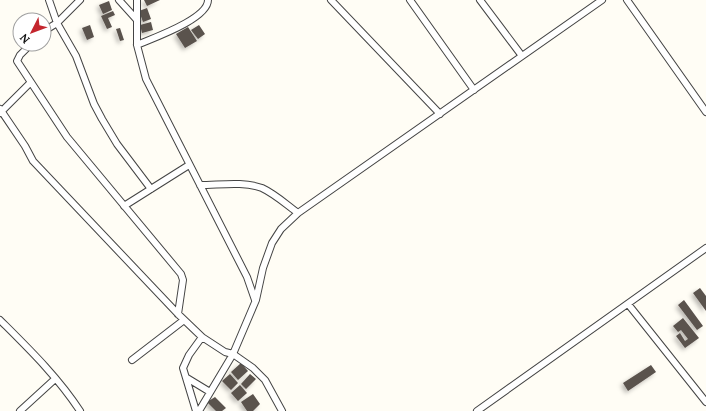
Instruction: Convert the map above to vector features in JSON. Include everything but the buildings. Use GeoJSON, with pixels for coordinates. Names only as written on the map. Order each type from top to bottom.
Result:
{"type":"FeatureCollection","features":[{"type":"Feature","properties":{"kind":"street"},"geometry":{"type":"LineString","coordinates":[[49,0],[57,23],[76,56],[94,104],[102,119],[117,144],[151,189]]}},
{"type":"Feature","properties":{"kind":"street"},"geometry":{"type":"LineString","coordinates":[[52,26],[80,0]]}},
{"type":"Feature","properties":{"kind":"street"},"geometry":{"type":"LineString","coordinates":[[119,0],[137,20]]}},
{"type":"Feature","properties":{"kind":"street"},"geometry":{"type":"LineString","coordinates":[[137,0],[137,45],[146,79],[247,277],[256,300]]}},
{"type":"Feature","properties":{"kind":"street"},"geometry":{"type":"LineString","coordinates":[[137,45],[186,23],[206,7],[208,0]]}},
{"type":"Feature","properties":{"kind":"street"},"geometry":{"type":"LineString","coordinates":[[332,0],[440,114]]}},
{"type":"Feature","properties":{"kind":"street"},"geometry":{"type":"LineString","coordinates":[[410,0],[474,90]]}},
{"type":"Feature","properties":{"kind":"street"},"geometry":{"type":"LineString","coordinates":[[480,0],[522,56]]}},
{"type":"Feature","properties":{"kind":"street"},"geometry":{"type":"LineString","coordinates":[[197,411],[233,354],[256,300],[261,276],[272,243],[281,229],[298,213],[602,0]]}},
{"type":"Feature","properties":{"kind":"street"},"geometry":{"type":"LineString","coordinates":[[627,0],[706,112]]}},
{"type":"Feature","properties":{"kind":"street"},"geometry":{"type":"LineString","coordinates":[[23,52],[17,61],[30,83],[67,137],[181,274],[183,280],[178,314]]}},
{"type":"Feature","properties":{"kind":"street"},"geometry":{"type":"LineString","coordinates":[[30,83],[1,111],[33,161],[178,314],[202,337],[225,352],[233,354],[253,368],[265,380],[283,411]]}},
{"type":"Feature","properties":{"kind":"street"},"geometry":{"type":"LineString","coordinates":[[124,206],[189,165]]}},
{"type":"Feature","properties":{"kind":"street"},"geometry":{"type":"LineString","coordinates":[[200,185],[242,184],[252,186],[271,193],[298,213]]}},
{"type":"Feature","properties":{"kind":"street"},"geometry":{"type":"LineString","coordinates":[[477,411],[706,248]]}},
{"type":"Feature","properties":{"kind":"street"},"geometry":{"type":"LineString","coordinates":[[247,277],[261,276]]}},
{"type":"Feature","properties":{"kind":"street"},"geometry":{"type":"LineString","coordinates":[[628,304],[706,402]]}},
{"type":"Feature","properties":{"kind":"street"},"geometry":{"type":"LineString","coordinates":[[0,320],[56,379],[80,411]]}},
{"type":"Feature","properties":{"kind":"street"},"geometry":{"type":"LineString","coordinates":[[132,360],[184,320]]}},
{"type":"Feature","properties":{"kind":"street"},"geometry":{"type":"LineString","coordinates":[[197,411],[183,368],[189,355],[202,337]]}},
{"type":"Feature","properties":{"kind":"street"},"geometry":{"type":"LineString","coordinates":[[187,378],[210,392]]}},
{"type":"Feature","properties":{"kind":"street"},"geometry":{"type":"LineString","coordinates":[[20,411],[56,379]]}}]}
